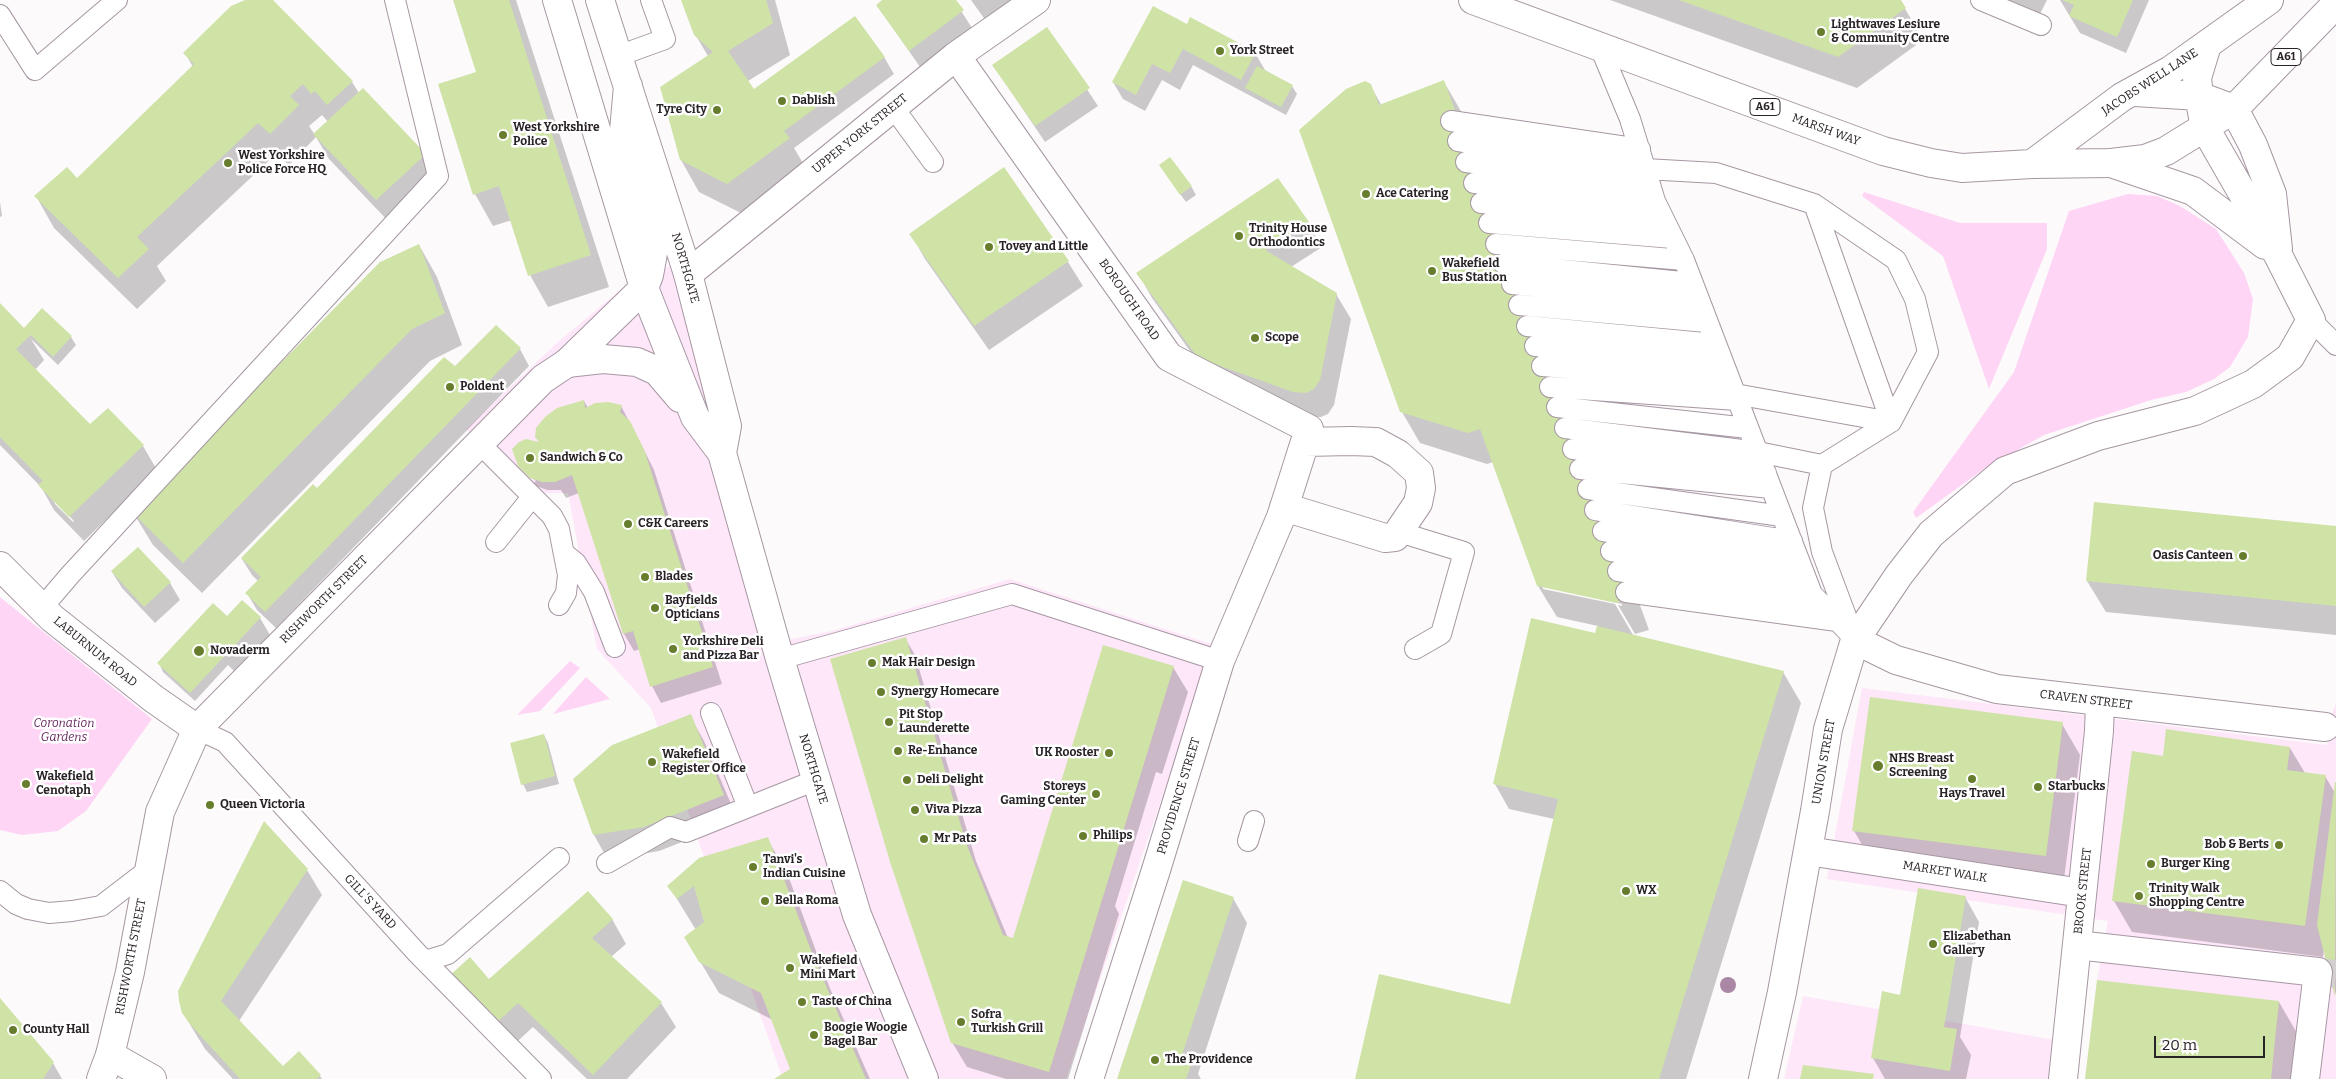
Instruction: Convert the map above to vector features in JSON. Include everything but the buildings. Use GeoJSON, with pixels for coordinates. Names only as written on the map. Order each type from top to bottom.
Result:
{"type":"FeatureCollection","features":[{"type":"Feature","properties":{"kind":"main road","name":"NORTHGATE"},"geometry":{"type":"LineString","coordinates":[[557,0],[644,288],[695,417],[722,453],[780,659],[857,915],[924,1079]]}},
{"type":"Feature","properties":{"kind":"main road","name":"NORTHGATE"},"geometry":{"type":"LineString","coordinates":[[600,0],[688,274],[727,426],[722,453]]}},
{"type":"Feature","properties":{"kind":"main road","name":"UPPER YORK STREET"},"geometry":{"type":"LineString","coordinates":[[688,274],[956,56],[1036,0]]}},
{"type":"Feature","properties":{"kind":"main road","name":"MARSH WAY"},"geometry":{"type":"LineString","coordinates":[[1473,0],[1902,156],[1931,164],[1962,168],[2032,164],[2111,164],[2145,159],[2166,151],[2206,128]]}},
{"type":"Feature","properties":{"kind":"main road","name":"JACOBS WELL LANE"},"geometry":{"type":"LineString","coordinates":[[2032,164],[2122,98],[2171,70],[2270,0]]}},
{"type":"Feature","properties":{"kind":"main road","name":"A61"},"geometry":{"type":"LineString","coordinates":[[2206,128],[2234,109],[2336,4]]}},
{"type":"Feature","properties":{"kind":"main road"},"geometry":{"type":"LineString","coordinates":[[2207,45],[2197,78],[2198,96],[2206,128],[2278,255],[2311,320]]}},
{"type":"Feature","properties":{"kind":"main road","name":"BOROUGH ROAD"},"geometry":{"type":"LineString","coordinates":[[956,56],[1169,357],[1308,429],[1305,442]]}},
{"type":"Feature","properties":{"kind":"main road","name":"NORTHGATE"},"geometry":{"type":"LineString","coordinates":[[628,86],[624,131],[656,242],[649,275],[644,288]]}},
{"type":"Feature","properties":{"kind":"main road"},"geometry":{"type":"LineString","coordinates":[[2135,92],[2198,96],[2234,109],[2253,145],[2272,194],[2278,255]]}},
{"type":"Feature","properties":{"kind":"main road"},"geometry":{"type":"LineString","coordinates":[[2111,164],[2193,191],[2278,255]]}},
{"type":"Feature","properties":{"kind":"main road","name":"RISHWORTH STREET"},"geometry":{"type":"LineString","coordinates":[[106,1067],[130,972],[160,812],[196,729],[543,379],[567,363],[644,288]]}},
{"type":"Feature","properties":{"kind":"main road","name":"UNION STREET"},"geometry":{"type":"LineString","coordinates":[[1762,1079],[1782,992],[1828,729],[1855,640],[1899,575],[1931,534],[2005,471],[2098,436],[2194,411],[2253,384],[2290,357],[2311,320]]}},
{"type":"Feature","properties":{"kind":"main road","name":"RISHWORTH STREET"},"geometry":{"type":"LineString","coordinates":[[567,363],[603,359],[637,362],[657,371],[695,417]]}},
{"type":"Feature","properties":{"kind":"main road"},"geometry":{"type":"LineString","coordinates":[[1351,440],[1376,442],[1398,454],[1419,473],[1421,488],[1418,504],[1395,537],[1385,538],[1282,512],[1305,442],[1351,440]]}},
{"type":"Feature","properties":{"kind":"main road","name":"PROVIDENCE STREET"},"geometry":{"type":"LineString","coordinates":[[1088,1079],[1156,870],[1220,661],[1282,512]]}},
{"type":"Feature","properties":{"kind":"main road","name":"LABURNUM ROAD"},"geometry":{"type":"LineString","coordinates":[[0,566],[41,609],[154,699],[196,729]]}},
{"type":"Feature","properties":{"kind":"main road","name":"CRAVEN STREET"},"geometry":{"type":"LineString","coordinates":[[1855,640],[1916,666],[1998,688],[2100,702],[2324,727]]}},
{"type":"Feature","properties":{"kind":"main road","name":"BROOK STREET"},"geometry":{"type":"LineString","coordinates":[[2063,1079],[2100,702]]}},
{"type":"Feature","properties":{"kind":"main road","name":"MARKET WALK"},"geometry":{"type":"LineString","coordinates":[[1808,851],[2082,893]]}},
{"type":"Feature","properties":{"kind":"main road"},"geometry":{"type":"LineString","coordinates":[[2077,945],[2318,972],[2305,1079]]}},
{"type":"Feature","properties":{"kind":"main road"},"geometry":{"type":"LineString","coordinates":[[106,1067],[152,1079]]}},
{"type":"Feature","properties":{"kind":"lane"},"geometry":{"type":"LineString","coordinates":[[0,15],[35,70],[117,0]]}},
{"type":"Feature","properties":{"kind":"lane"},"geometry":{"type":"LineString","coordinates":[[41,609],[76,568],[438,176],[395,0]]}},
{"type":"Feature","properties":{"kind":"lane"},"geometry":{"type":"LineString","coordinates":[[618,56],[665,39],[651,0]]}},
{"type":"Feature","properties":{"kind":"lane"},"geometry":{"type":"LineString","coordinates":[[1981,0],[2041,25]]}},
{"type":"Feature","properties":{"kind":"lane"},"geometry":{"type":"LineString","coordinates":[[1600,47],[1630,119],[1653,194],[1672,238],[1684,260],[1698,302],[1812,594],[1855,640]]}},
{"type":"Feature","properties":{"kind":"lane"},"geometry":{"type":"LineString","coordinates":[[893,107],[933,162]]}},
{"type":"Feature","properties":{"kind":"lane"},"geometry":{"type":"LineString","coordinates":[[1451,121],[1640,149]]}},
{"type":"Feature","properties":{"kind":"lane"},"geometry":{"type":"LineString","coordinates":[[1458,141],[1653,194]]}},
{"type":"Feature","properties":{"kind":"lane"},"geometry":{"type":"LineString","coordinates":[[1466,162],[1653,194]]}},
{"type":"Feature","properties":{"kind":"lane"},"geometry":{"type":"LineString","coordinates":[[1481,203],[1653,194],[1716,173],[1814,204],[1896,260],[1915,299],[1928,352],[1891,422],[1822,465],[1758,452],[1565,428]]}},
{"type":"Feature","properties":{"kind":"lane"},"geometry":{"type":"LineString","coordinates":[[1474,183],[1653,194]]}},
{"type":"Feature","properties":{"kind":"lane"},"geometry":{"type":"LineString","coordinates":[[1814,204],[1891,422]]}},
{"type":"Feature","properties":{"kind":"lane"},"geometry":{"type":"LineString","coordinates":[[1489,223],[1672,238]]}},
{"type":"Feature","properties":{"kind":"lane"},"geometry":{"type":"LineString","coordinates":[[1496,244],[1684,260]]}},
{"type":"Feature","properties":{"kind":"lane"},"geometry":{"type":"LineString","coordinates":[[1504,264],[1692,282]]}},
{"type":"Feature","properties":{"kind":"lane"},"geometry":{"type":"LineString","coordinates":[[1512,284],[1698,302]]}},
{"type":"Feature","properties":{"kind":"lane"},"geometry":{"type":"LineString","coordinates":[[1519,305],[1706,322]]}},
{"type":"Feature","properties":{"kind":"lane"},"geometry":{"type":"LineString","coordinates":[[2311,320],[2336,345]]}},
{"type":"Feature","properties":{"kind":"lane"},"geometry":{"type":"LineString","coordinates":[[1527,326],[1715,344]]}},
{"type":"Feature","properties":{"kind":"lane"},"geometry":{"type":"LineString","coordinates":[[1534,346],[1731,385],[1891,422]]}},
{"type":"Feature","properties":{"kind":"lane"},"geometry":{"type":"LineString","coordinates":[[1542,366],[1731,385]]}},
{"type":"Feature","properties":{"kind":"lane"},"geometry":{"type":"LineString","coordinates":[[1550,387],[1731,385]]}},
{"type":"Feature","properties":{"kind":"lane"},"geometry":{"type":"LineString","coordinates":[[1557,407],[1748,428]]}},
{"type":"Feature","properties":{"kind":"lane"},"geometry":{"type":"LineString","coordinates":[[480,444],[552,516],[559,529],[568,575],[566,593],[559,605]]}},
{"type":"Feature","properties":{"kind":"lane"},"geometry":{"type":"LineString","coordinates":[[1573,448],[1769,481]]}},
{"type":"Feature","properties":{"kind":"lane"},"geometry":{"type":"LineString","coordinates":[[1822,465],[1813,508],[1822,552],[1855,640]]}},
{"type":"Feature","properties":{"kind":"lane"},"geometry":{"type":"LineString","coordinates":[[1580,469],[1769,481]]}},
{"type":"Feature","properties":{"kind":"lane"},"geometry":{"type":"LineString","coordinates":[[1588,489],[1782,516]]}},
{"type":"Feature","properties":{"kind":"lane"},"geometry":{"type":"LineString","coordinates":[[496,542],[532,497]]}},
{"type":"Feature","properties":{"kind":"lane"},"geometry":{"type":"LineString","coordinates":[[1595,510],[1792,541]]}},
{"type":"Feature","properties":{"kind":"lane"},"geometry":{"type":"LineString","coordinates":[[1603,531],[1802,570]]}},
{"type":"Feature","properties":{"kind":"lane"},"geometry":{"type":"LineString","coordinates":[[1399,532],[1464,552],[1442,634],[1416,649]]}},
{"type":"Feature","properties":{"kind":"lane"},"geometry":{"type":"LineString","coordinates":[[1611,551],[1802,570]]}},
{"type":"Feature","properties":{"kind":"lane"},"geometry":{"type":"LineString","coordinates":[[565,554],[576,563],[594,592],[615,647]]}},
{"type":"Feature","properties":{"kind":"lane"},"geometry":{"type":"LineString","coordinates":[[1618,571],[1819,601]]}},
{"type":"Feature","properties":{"kind":"lane"},"geometry":{"type":"LineString","coordinates":[[1626,592],[1837,621]]}},
{"type":"Feature","properties":{"kind":"lane"},"geometry":{"type":"LineString","coordinates":[[780,659],[1012,594],[1220,661]]}},
{"type":"Feature","properties":{"kind":"lane"},"geometry":{"type":"LineString","coordinates":[[711,713],[748,807]]}},
{"type":"Feature","properties":{"kind":"lane","name":"GILL'S YARD"},"geometry":{"type":"LineString","coordinates":[[196,729],[225,742],[425,961],[541,1079]]}},
{"type":"Feature","properties":{"kind":"lane"},"geometry":{"type":"LineString","coordinates":[[607,863],[670,827],[686,832],[816,780]]}},
{"type":"Feature","properties":{"kind":"lane"},"geometry":{"type":"LineString","coordinates":[[1248,841],[1254,821]]}},
{"type":"Feature","properties":{"kind":"lane"},"geometry":{"type":"LineString","coordinates":[[425,961],[448,954],[559,858]]}},
{"type":"Feature","properties":{"kind":"lane"},"geometry":{"type":"LineString","coordinates":[[0,891],[16,904],[28,909],[49,912],[72,911],[101,906],[148,870]]}},
{"type":"Feature","properties":{"kind":"shaded area"},"geometry":{"type":"Polygon","coordinates":[[[670,266],[787,640],[832,631],[1010,579],[1214,645],[1066,1079],[783,1079],[651,708],[597,649],[568,493],[535,493],[466,429],[559,341],[631,281],[670,266]]]}},
{"type":"Feature","properties":{"kind":"shaded area","name":"Trinity Walk Shopping Centre"},"geometry":{"type":"Polygon","coordinates":[[[1862,688],[2327,745],[2332,713],[2336,703],[2336,1079],[2085,1079],[2097,980],[2108,921],[1827,879],[1862,688]]]}},
{"type":"Feature","properties":{"kind":"shaded area"},"geometry":{"type":"Polygon","coordinates":[[[1803,996],[2055,1040],[2051,1079],[1784,1079],[1803,996]]]}},
{"type":"Feature","properties":{"kind":"green space"},"geometry":{"type":"Polygon","coordinates":[[[1864,192],[1960,223],[2047,223],[2047,249],[1989,389],[1943,256],[1862,196],[1864,192]]]}},
{"type":"Feature","properties":{"kind":"green space"},"geometry":{"type":"Polygon","coordinates":[[[2128,194],[2157,196],[2180,206],[2216,229],[2244,273],[2253,299],[2248,337],[2230,367],[2214,379],[2186,392],[2151,400],[2044,435],[1984,469],[1916,518],[1913,512],[2014,372],[2069,211],[2128,194]]]}},
{"type":"Feature","properties":{"kind":"green space","name":"Coronation Gardens"},"geometry":{"type":"Polygon","coordinates":[[[0,597],[152,719],[86,811],[58,831],[22,835],[0,830],[0,597]]]}},
{"type":"Feature","properties":{"kind":"green space"},"geometry":{"type":"Polygon","coordinates":[[[570,661],[580,668],[540,711],[517,715],[570,661]]]}},
{"type":"Feature","properties":{"kind":"green space"},"geometry":{"type":"Polygon","coordinates":[[[586,677],[610,699],[553,714],[586,677]]]}},
{"type":"Feature","properties":{"kind":"tunnel"},"geometry":{"type":"LineString","coordinates":[[2318,972],[2336,974]]}},
{"type":"Feature","properties":{"kind":"place","name":"Lightwaves Lesiure & Community Centre"},"geometry":{"type":"Point","coordinates":[1821,32]}},
{"type":"Feature","properties":{"kind":"place","name":"York Street"},"geometry":{"type":"Point","coordinates":[1220,51]}},
{"type":"Feature","properties":{"kind":"place","name":"Dablish"},"geometry":{"type":"Point","coordinates":[782,101]}},
{"type":"Feature","properties":{"kind":"place","name":"Tyre City"},"geometry":{"type":"Point","coordinates":[717,110]}},
{"type":"Feature","properties":{"kind":"place","name":"West Yorkshire Police"},"geometry":{"type":"Point","coordinates":[503,135]}},
{"type":"Feature","properties":{"kind":"place","name":"West Yorkshire Police Force HQ"},"geometry":{"type":"Point","coordinates":[228,163]}},
{"type":"Feature","properties":{"kind":"place","name":"Ace Catering"},"geometry":{"type":"Point","coordinates":[1366,194]}},
{"type":"Feature","properties":{"kind":"place","name":"Trinity House Orthodontics"},"geometry":{"type":"Point","coordinates":[1239,236]}},
{"type":"Feature","properties":{"kind":"place","name":"Tovey and Little"},"geometry":{"type":"Point","coordinates":[989,247]}},
{"type":"Feature","properties":{"kind":"place","name":"Wakefield Bus Station"},"geometry":{"type":"Point","coordinates":[1432,271]}},
{"type":"Feature","properties":{"kind":"place","name":"Scope"},"geometry":{"type":"Point","coordinates":[1255,338]}},
{"type":"Feature","properties":{"kind":"place","name":"Poldent"},"geometry":{"type":"Point","coordinates":[450,387]}},
{"type":"Feature","properties":{"kind":"place","name":"Sandwich & Co"},"geometry":{"type":"Point","coordinates":[530,458]}},
{"type":"Feature","properties":{"kind":"place","name":"C&K Careers"},"geometry":{"type":"Point","coordinates":[628,524]}},
{"type":"Feature","properties":{"kind":"place","name":"Oasis Canteen"},"geometry":{"type":"Point","coordinates":[2243,556]}},
{"type":"Feature","properties":{"kind":"place","name":"Blades"},"geometry":{"type":"Point","coordinates":[645,577]}},
{"type":"Feature","properties":{"kind":"place","name":"Bayfields Opticians"},"geometry":{"type":"Point","coordinates":[655,608]}},
{"type":"Feature","properties":{"kind":"place","name":"Yorkshire Deli and Pizza Bar"},"geometry":{"type":"Point","coordinates":[673,649]}},
{"type":"Feature","properties":{"kind":"place","name":"Novaderm"},"geometry":{"type":"Point","coordinates":[199,651]}},
{"type":"Feature","properties":{"kind":"place","name":"Mak Hair Design"},"geometry":{"type":"Point","coordinates":[872,663]}},
{"type":"Feature","properties":{"kind":"place","name":"Synergy Homecare"},"geometry":{"type":"Point","coordinates":[881,692]}},
{"type":"Feature","properties":{"kind":"place","name":"Pit Stop Launderette"},"geometry":{"type":"Point","coordinates":[889,722]}},
{"type":"Feature","properties":{"kind":"place","name":"Re-Enhance"},"geometry":{"type":"Point","coordinates":[898,751]}},
{"type":"Feature","properties":{"kind":"place","name":"UK Rooster"},"geometry":{"type":"Point","coordinates":[1109,753]}},
{"type":"Feature","properties":{"kind":"place","name":"Wakefield Register Office"},"geometry":{"type":"Point","coordinates":[652,762]}},
{"type":"Feature","properties":{"kind":"place","name":"NHS Breast Screening"},"geometry":{"type":"Point","coordinates":[1878,766]}},
{"type":"Feature","properties":{"kind":"place","name":"Hays Travel"},"geometry":{"type":"Point","coordinates":[1972,779]}},
{"type":"Feature","properties":{"kind":"place","name":"Deli Delight"},"geometry":{"type":"Point","coordinates":[907,780]}},
{"type":"Feature","properties":{"kind":"place","name":"Wakefield Cenotaph"},"geometry":{"type":"Point","coordinates":[26,784]}},
{"type":"Feature","properties":{"kind":"place","name":"Starbucks"},"geometry":{"type":"Point","coordinates":[2038,787]}},
{"type":"Feature","properties":{"kind":"place","name":"Storeys Gaming Center"},"geometry":{"type":"Point","coordinates":[1096,794]}},
{"type":"Feature","properties":{"kind":"place","name":"Queen Victoria"},"geometry":{"type":"Point","coordinates":[210,805]}},
{"type":"Feature","properties":{"kind":"place","name":"Viva Pizza"},"geometry":{"type":"Point","coordinates":[915,810]}},
{"type":"Feature","properties":{"kind":"place","name":"Philips"},"geometry":{"type":"Point","coordinates":[1083,836]}},
{"type":"Feature","properties":{"kind":"place","name":"Mr Pats"},"geometry":{"type":"Point","coordinates":[924,839]}},
{"type":"Feature","properties":{"kind":"place","name":"Bob & Berts"},"geometry":{"type":"Point","coordinates":[2279,845]}},
{"type":"Feature","properties":{"kind":"place","name":"Burger King"},"geometry":{"type":"Point","coordinates":[2151,864]}},
{"type":"Feature","properties":{"kind":"place","name":"Tanvi's Indian Cuisine"},"geometry":{"type":"Point","coordinates":[753,867]}},
{"type":"Feature","properties":{"kind":"place","name":"WX"},"geometry":{"type":"Point","coordinates":[1626,891]}},
{"type":"Feature","properties":{"kind":"place","name":"Trinity Walk Shopping Centre"},"geometry":{"type":"Point","coordinates":[2139,896]}},
{"type":"Feature","properties":{"kind":"place","name":"Bella Roma"},"geometry":{"type":"Point","coordinates":[765,901]}},
{"type":"Feature","properties":{"kind":"place","name":"Elizabethan Gallery"},"geometry":{"type":"Point","coordinates":[1933,944]}},
{"type":"Feature","properties":{"kind":"place","name":"Wakefield Mini Mart"},"geometry":{"type":"Point","coordinates":[790,968]}},
{"type":"Feature","properties":{"kind":"place","name":"Taste of China"},"geometry":{"type":"Point","coordinates":[802,1002]}},
{"type":"Feature","properties":{"kind":"place","name":"Sofra Turkish Grill"},"geometry":{"type":"Point","coordinates":[961,1022]}},
{"type":"Feature","properties":{"kind":"place","name":"County Hall"},"geometry":{"type":"Point","coordinates":[13,1030]}},
{"type":"Feature","properties":{"kind":"place","name":"Boogie Woogie Bagel Bar"},"geometry":{"type":"Point","coordinates":[814,1035]}},
{"type":"Feature","properties":{"kind":"place","name":"The Providence"},"geometry":{"type":"Point","coordinates":[1155,1060]}}]}
